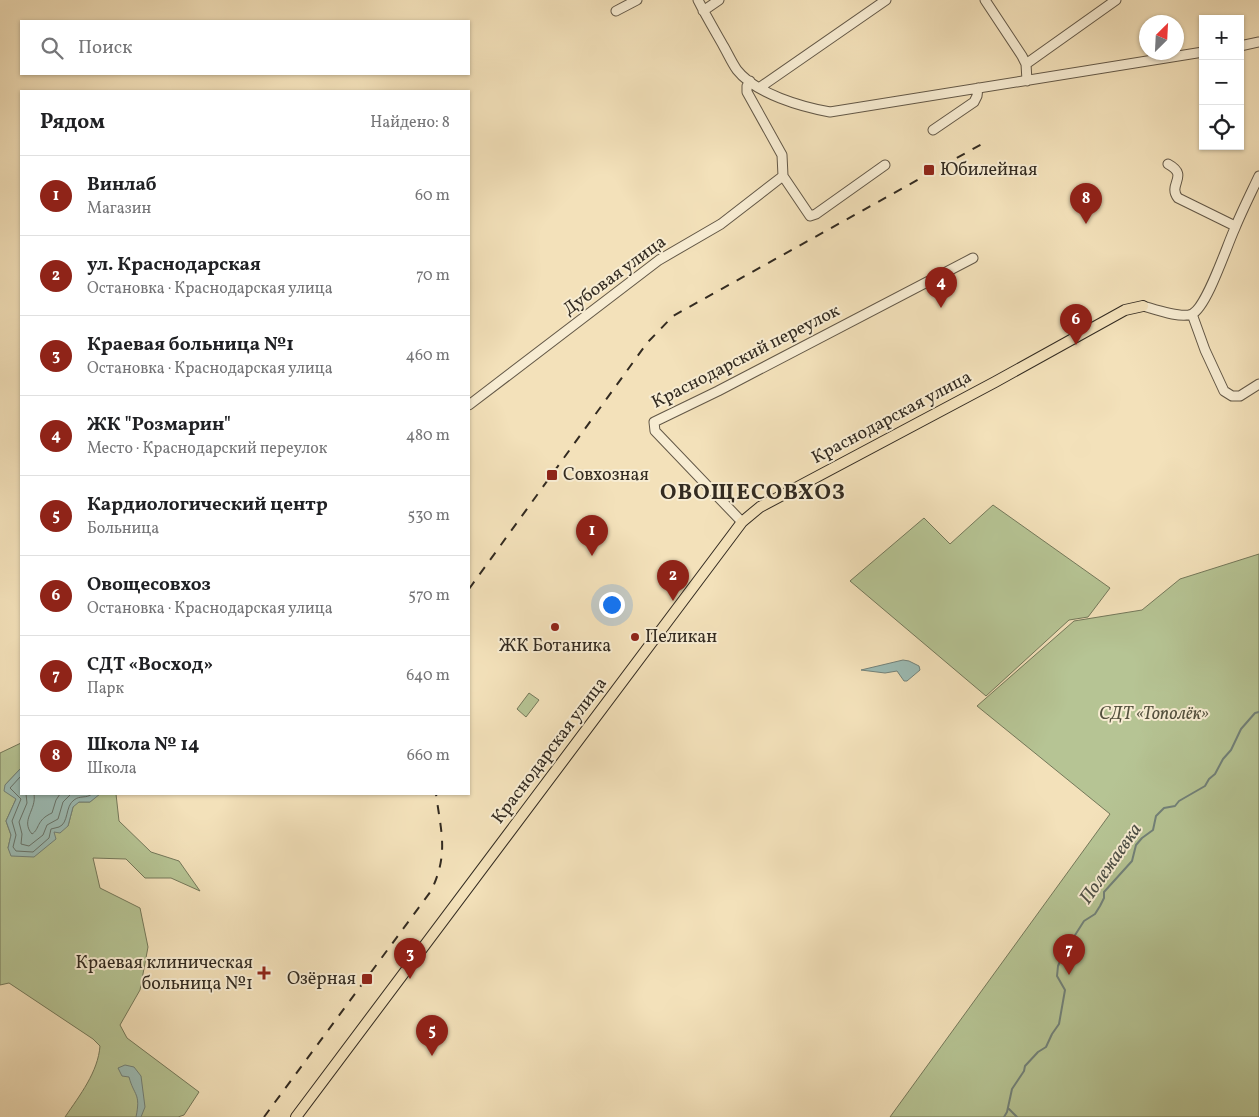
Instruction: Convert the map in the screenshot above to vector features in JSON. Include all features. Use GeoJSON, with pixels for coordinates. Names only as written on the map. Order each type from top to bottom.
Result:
{"type":"FeatureCollection","features":[{"type":"Feature","properties":{"kind":"main road","name":"Краснодарская улица"},"geometry":{"type":"LineString","coordinates":[[296,1117],[742,522],[760,507],[995,382],[1125,310],[1143,306]]}},
{"type":"Feature","properties":{"kind":"street"},"geometry":{"type":"LineString","coordinates":[[616,11],[637,0]]}},
{"type":"Feature","properties":{"kind":"street"},"geometry":{"type":"LineString","coordinates":[[698,0],[738,71],[759,88],[803,106],[830,112],[1199,53]]}},
{"type":"Feature","properties":{"kind":"street"},"geometry":{"type":"LineString","coordinates":[[703,11],[719,0]]}},
{"type":"Feature","properties":{"kind":"street"},"geometry":{"type":"LineString","coordinates":[[759,88],[886,0]]}},
{"type":"Feature","properties":{"kind":"street"},"geometry":{"type":"LineString","coordinates":[[985,0],[1022,56],[1026,64],[1027,81]]}},
{"type":"Feature","properties":{"kind":"street"},"geometry":{"type":"LineString","coordinates":[[1026,64],[1116,0]]}},
{"type":"Feature","properties":{"kind":"street"},"geometry":{"type":"LineString","coordinates":[[1244,45],[1259,42]]}},
{"type":"Feature","properties":{"kind":"street"},"geometry":{"type":"LineString","coordinates":[[750,81],[746,86],[746,92],[779,149],[783,161],[783,176],[810,216],[816,214],[885,165]]}},
{"type":"Feature","properties":{"kind":"street"},"geometry":{"type":"LineString","coordinates":[[933,130],[974,102],[978,88]]}},
{"type":"Feature","properties":{"kind":"street"},"geometry":{"type":"LineString","coordinates":[[1168,164],[1178,170],[1179,174],[1175,191],[1178,198],[1235,226]]}},
{"type":"Feature","properties":{"kind":"street","name":"Дубовая улица"},"geometry":{"type":"LineString","coordinates":[[470,404],[659,260],[721,224],[783,176]]}},
{"type":"Feature","properties":{"kind":"street"},"geometry":{"type":"LineString","coordinates":[[1259,176],[1235,226],[1209,290],[1199,307],[1192,314],[1205,350],[1224,391],[1232,396],[1240,396],[1259,384]]}},
{"type":"Feature","properties":{"kind":"street","name":"Краснодарский переулок"},"geometry":{"type":"LineString","coordinates":[[742,522],[655,431],[654,422],[718,391],[973,258]]}},
{"type":"Feature","properties":{"kind":"street","name":"Краснодарская улица"},"geometry":{"type":"LineString","coordinates":[[1143,306],[1181,316],[1192,314]]}},
{"type":"Feature","properties":{"kind":"green space"},"geometry":{"type":"Polygon","coordinates":[[[993,505],[1110,588],[1088,617],[1069,620],[986,696],[850,581],[924,518],[950,544],[993,505]]]}},
{"type":"Feature","properties":{"kind":"green space","name":"СДТ «Тополёк»"},"geometry":{"type":"Polygon","coordinates":[[[1259,554],[1259,1117],[890,1117],[1110,814],[977,706],[1074,621],[1142,610],[1180,579],[1259,554]]]}},
{"type":"Feature","properties":{"kind":"green space"},"geometry":{"type":"Polygon","coordinates":[[[529,693],[539,700],[526,717],[517,709],[529,693]]]}},
{"type":"Feature","properties":{"kind":"green space"},"geometry":{"type":"Polygon","coordinates":[[[20,743],[20,769],[5,785],[16,799],[6,821],[11,835],[8,848],[68,826],[73,807],[78,802],[90,802],[98,795],[116,795],[119,821],[151,852],[179,861],[200,891],[171,878],[145,878],[126,859],[93,858],[100,888],[140,908],[148,947],[140,990],[120,1025],[127,1038],[199,1092],[184,1115],[178,1117],[65,1117],[92,1074],[99,1056],[100,1046],[93,1039],[9,983],[0,985],[0,753],[20,743]]]}},
{"type":"Feature","properties":{"kind":"water"},"geometry":{"type":"Polygon","coordinates":[[[903,660],[919,666],[920,670],[907,681],[904,681],[897,671],[885,673],[861,670],[903,660]]]}},
{"type":"Feature","properties":{"kind":"water"},"geometry":{"type":"Polygon","coordinates":[[[20,769],[20,795],[99,795],[90,802],[79,802],[73,807],[68,826],[60,833],[54,832],[56,839],[34,857],[11,856],[8,848],[11,835],[6,821],[16,799],[4,791],[5,785],[20,769]]]}},
{"type":"Feature","properties":{"kind":"water"},"geometry":{"type":"Polygon","coordinates":[[[125,1065],[134,1067],[141,1076],[145,1107],[141,1117],[136,1117],[138,1103],[129,1077],[122,1076],[118,1068],[125,1065]]]}},
{"type":"Feature","properties":{"kind":"waterway","name":"Полежаевка"},"geometry":{"type":"LineString","coordinates":[[1004,1117],[1007,1112],[1012,1089],[1024,1071],[1025,1066],[1038,1052],[1046,1047],[1059,1024],[1065,990],[1057,976],[1058,966],[1063,954],[1084,921],[1095,914],[1104,898],[1104,892],[1132,861],[1136,845],[1153,830],[1156,816],[1164,808],[1175,806],[1179,801],[1205,786],[1231,750],[1241,729],[1255,713],[1259,712]]}},
{"type":"Feature","properties":{"kind":"waterway","name":"Полежаевка"},"geometry":{"type":"LineString","coordinates":[[1008,1108],[1017,1117]]}},
{"type":"Feature","properties":{"kind":"railway"},"geometry":{"type":"LineString","coordinates":[[470,588],[647,343],[673,316],[982,144]]}},
{"type":"Feature","properties":{"kind":"railway"},"geometry":{"type":"LineString","coordinates":[[264,1117],[431,891],[437,878],[442,854],[436,795]]}},
{"type":"Feature","properties":{"kind":"place","name":"Юбилейная"},"geometry":{"type":"Point","coordinates":[929,170]}},
{"type":"Feature","properties":{"kind":"place","name":"Школа № 14"},"geometry":{"type":"Point","coordinates":[1086,224]}},
{"type":"Feature","properties":{"kind":"place","name":"ЖК \"Розмарин\""},"geometry":{"type":"Point","coordinates":[941,308]}},
{"type":"Feature","properties":{"kind":"place","name":"Овощесовхоз"},"geometry":{"type":"Point","coordinates":[1076,345]}},
{"type":"Feature","properties":{"kind":"place","name":"Совхозная"},"geometry":{"type":"Point","coordinates":[552,475]}},
{"type":"Feature","properties":{"kind":"place","name":"Винлаб"},"geometry":{"type":"Point","coordinates":[592,556]}},
{"type":"Feature","properties":{"kind":"place","name":"ул. Краснодарская"},"geometry":{"type":"Point","coordinates":[673,601]}},
{"type":"Feature","properties":{"kind":"place","name":"ЖК Ботаника"},"geometry":{"type":"Point","coordinates":[555,627]}},
{"type":"Feature","properties":{"kind":"place","name":"Пеликан"},"geometry":{"type":"Point","coordinates":[635,637]}},
{"type":"Feature","properties":{"kind":"place","name":"Краевая клиническая больница №1"},"geometry":{"type":"Point","coordinates":[264,973]}},
{"type":"Feature","properties":{"kind":"place","name":"СДТ «Восход»"},"geometry":{"type":"Point","coordinates":[1069,975]}},
{"type":"Feature","properties":{"kind":"place","name":"Озёрная"},"geometry":{"type":"Point","coordinates":[367,979]}},
{"type":"Feature","properties":{"kind":"place","name":"Краевая больница №1"},"geometry":{"type":"Point","coordinates":[410,979]}},
{"type":"Feature","properties":{"kind":"place","name":"Кардиологический центр"},"geometry":{"type":"Point","coordinates":[432,1056]}},
{"type":"Feature","properties":{"kind":"district","name":"ОВОЩЕСОВХОЗ"},"geometry":{"type":"Point","coordinates":[753,493]}}]}
